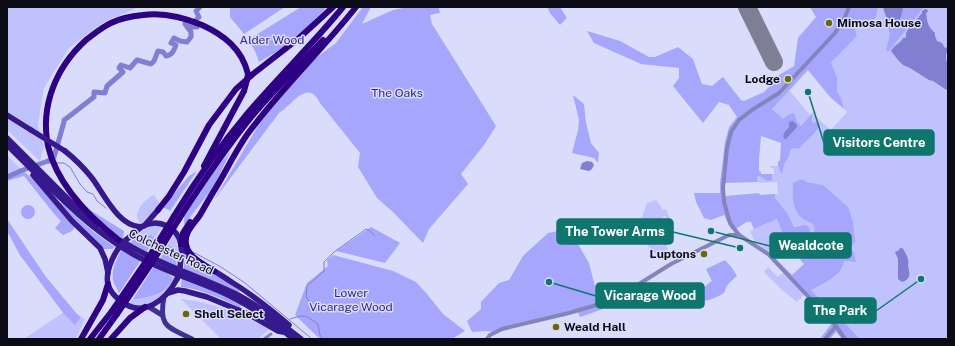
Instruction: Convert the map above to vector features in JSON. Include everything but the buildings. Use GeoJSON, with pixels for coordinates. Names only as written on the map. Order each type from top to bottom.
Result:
{"type":"FeatureCollection","features":[{"type":"Feature","properties":{"kind":"highway"},"geometry":{"type":"LineString","coordinates":[[142,227],[169,196],[184,172],[209,125],[236,89],[298,39],[333,7]]}},
{"type":"Feature","properties":{"kind":"highway"},"geometry":{"type":"LineString","coordinates":[[177,217],[203,172],[247,113],[343,7]]}},
{"type":"Feature","properties":{"kind":"highway"},"geometry":{"type":"LineString","coordinates":[[99,339],[143,266],[229,145],[259,108],[329,33],[351,7]]}},
{"type":"Feature","properties":{"kind":"highway"},"geometry":{"type":"LineString","coordinates":[[250,131],[284,88],[356,7]]}},
{"type":"Feature","properties":{"kind":"highway"},"geometry":{"type":"LineString","coordinates":[[123,240],[101,225],[83,207],[62,179],[56,168],[48,146],[46,124],[50,95],[56,79],[66,61],[79,46],[95,33],[111,23],[144,14],[180,17],[192,21],[210,29],[226,39],[232,45],[246,65],[248,74],[247,80],[244,90],[204,164],[203,172]]}},
{"type":"Feature","properties":{"kind":"highway"},"geometry":{"type":"LineString","coordinates":[[111,339],[130,318],[147,307],[157,303],[166,295],[177,279],[180,267],[182,235],[184,230],[203,208],[257,120],[292,73]]}},
{"type":"Feature","properties":{"kind":"highway"},"geometry":{"type":"LineString","coordinates":[[7,115],[65,151],[88,174],[115,212],[132,226],[142,227]]}},
{"type":"Feature","properties":{"kind":"highway","name":"Colchester Road"},"geometry":{"type":"LineString","coordinates":[[7,138],[27,164],[78,215],[98,232],[142,259],[232,297],[262,315],[286,333]]}},
{"type":"Feature","properties":{"kind":"highway"},"geometry":{"type":"LineString","coordinates":[[7,145],[27,164]]}},
{"type":"Feature","properties":{"kind":"highway"},"geometry":{"type":"LineString","coordinates":[[33,170],[47,191],[72,221],[100,248],[105,259],[108,274],[108,284],[105,296],[81,339]]}},
{"type":"Feature","properties":{"kind":"highway","name":"Colchester Road"},"geometry":{"type":"LineString","coordinates":[[33,170],[99,227],[123,240],[136,250],[158,261],[238,295],[267,313],[301,339]]}},
{"type":"Feature","properties":{"kind":"highway"},"geometry":{"type":"LineString","coordinates":[[203,208],[201,214],[187,233],[186,246],[193,258],[255,298],[306,339]]}},
{"type":"Feature","properties":{"kind":"highway"},"geometry":{"type":"LineString","coordinates":[[108,274],[115,254],[123,240],[142,227],[151,223],[168,226],[178,236],[187,256],[205,268],[214,271]]}},
{"type":"Feature","properties":{"kind":"highway"},"geometry":{"type":"LineString","coordinates":[[108,284],[114,294],[128,306],[133,308],[147,307]]}},
{"type":"Feature","properties":{"kind":"highway"},"geometry":{"type":"LineString","coordinates":[[166,295],[178,290],[207,297],[248,314],[278,331],[286,333],[293,339]]}},
{"type":"Feature","properties":{"kind":"highway"},"geometry":{"type":"LineString","coordinates":[[90,339],[114,313]]}},
{"type":"Feature","properties":{"kind":"main road"},"geometry":{"type":"LineString","coordinates":[[166,295],[162,307],[162,316],[164,321],[178,332],[192,339]]}},
{"type":"Feature","properties":{"kind":"main road"},"geometry":{"type":"LineString","coordinates":[[147,307],[162,316]]}},
{"type":"Feature","properties":{"kind":"street"},"geometry":{"type":"LineString","coordinates":[[845,339],[836,326],[768,254],[739,235],[730,223],[724,202],[723,188],[727,148],[731,132],[739,120],[784,88],[835,33],[846,17],[849,7]]}},
{"type":"Feature","properties":{"kind":"street"},"geometry":{"type":"LineString","coordinates":[[731,234],[733,226]]}},
{"type":"Feature","properties":{"kind":"street"},"geometry":{"type":"LineString","coordinates":[[487,339],[490,335],[502,329],[610,301],[671,264],[731,234],[739,235]]}},
{"type":"Feature","properties":{"kind":"street"},"geometry":{"type":"LineString","coordinates":[[825,339],[836,326]]}},
{"type":"Feature","properties":{"kind":"street"},"geometry":{"type":"LineString","coordinates":[[264,339],[271,334]]}},
{"type":"Feature","properties":{"kind":"shaded area"},"geometry":{"type":"Polygon","coordinates":[[[7,7],[139,7],[102,23],[68,49],[44,88],[38,126],[44,146],[40,161],[7,130],[7,7]]]}},
{"type":"Feature","properties":{"kind":"shaded area"},"geometry":{"type":"Polygon","coordinates":[[[877,7],[948,7],[948,339],[860,339],[844,322],[841,323],[810,290],[826,283],[836,275],[843,266],[844,261],[855,262],[854,253],[823,185],[806,182],[792,187],[794,201],[805,220],[813,224],[814,231],[811,237],[810,234],[799,225],[794,227],[788,214],[775,198],[775,194],[778,194],[777,182],[759,183],[757,177],[760,176],[762,178],[772,180],[774,169],[770,166],[779,166],[780,172],[784,171],[784,165],[791,149],[799,148],[819,129],[812,121],[812,113],[814,111],[817,112],[814,115],[831,130],[847,112],[844,109],[837,91],[837,77],[831,63],[857,36],[855,28],[860,21],[875,19],[878,10],[877,7]]]}},
{"type":"Feature","properties":{"kind":"shaded area"},"geometry":{"type":"Polygon","coordinates":[[[883,7],[903,7],[902,14],[896,28],[889,22],[883,7]]]}},
{"type":"Feature","properties":{"kind":"shaded area"},"geometry":{"type":"Polygon","coordinates":[[[927,9],[928,12],[926,13],[928,24],[935,33],[937,41],[942,43],[945,48],[948,47],[946,60],[948,63],[948,91],[903,65],[891,51],[903,38],[905,38],[910,26],[913,26],[922,11],[927,9]]]}},
{"type":"Feature","properties":{"kind":"shaded area"},"geometry":{"type":"Polygon","coordinates":[[[788,91],[790,91],[810,115],[801,126],[794,113],[783,120],[772,109],[788,91]]]}},
{"type":"Feature","properties":{"kind":"shaded area"},"geometry":{"type":"Polygon","coordinates":[[[793,121],[797,127],[786,139],[784,139],[784,134],[789,127],[789,122],[793,121]]]}},
{"type":"Feature","properties":{"kind":"shaded area"},"geometry":{"type":"Polygon","coordinates":[[[7,155],[20,168],[7,176],[7,155]]]}},
{"type":"Feature","properties":{"kind":"shaded area"},"geometry":{"type":"Polygon","coordinates":[[[587,161],[592,162],[594,165],[592,169],[589,171],[580,169],[582,163],[587,161]]]}},
{"type":"Feature","properties":{"kind":"shaded area"},"geometry":{"type":"Polygon","coordinates":[[[154,195],[160,204],[140,225],[137,215],[139,208],[146,200],[154,195]]]}},
{"type":"Feature","properties":{"kind":"shaded area"},"geometry":{"type":"Polygon","coordinates":[[[656,200],[663,210],[666,209],[672,223],[669,224],[665,216],[661,218],[664,225],[658,229],[657,235],[659,236],[663,234],[664,236],[662,237],[668,249],[662,252],[660,250],[655,253],[631,229],[641,220],[647,203],[656,200]]]}},
{"type":"Feature","properties":{"kind":"shaded area"},"geometry":{"type":"Polygon","coordinates":[[[777,219],[787,244],[769,250],[768,252],[755,242],[750,231],[777,219]]]}},
{"type":"Feature","properties":{"kind":"shaded area"},"geometry":{"type":"Polygon","coordinates":[[[150,226],[162,227],[155,238],[151,235],[135,237],[142,231],[150,226]]]}},
{"type":"Feature","properties":{"kind":"shaded area"},"geometry":{"type":"Polygon","coordinates":[[[174,234],[178,254],[177,267],[176,249],[168,245],[174,234]]]}},
{"type":"Feature","properties":{"kind":"shaded area"},"geometry":{"type":"Polygon","coordinates":[[[900,248],[903,249],[907,257],[909,274],[908,278],[902,282],[898,279],[898,259],[895,252],[900,248]]]}},
{"type":"Feature","properties":{"kind":"shaded area"},"geometry":{"type":"Polygon","coordinates":[[[768,267],[778,277],[785,271],[806,293],[797,302],[782,290],[764,272],[768,267]]]}},
{"type":"Feature","properties":{"kind":"shaded area"},"geometry":{"type":"Polygon","coordinates":[[[167,273],[175,275],[171,284],[161,297],[146,305],[129,304],[133,299],[136,299],[167,273]]]}},
{"type":"Feature","properties":{"kind":"shaded area"},"geometry":{"type":"Polygon","coordinates":[[[181,299],[216,306],[270,329],[258,339],[221,339],[181,299]]]}},
{"type":"Feature","properties":{"kind":"shaded area"},"geometry":{"type":"Polygon","coordinates":[[[64,312],[75,325],[81,317],[85,319],[76,339],[24,339],[64,312]]]}},
{"type":"Feature","properties":{"kind":"green space","name":"Alder Wood"},"geometry":{"type":"Polygon","coordinates":[[[230,7],[285,7],[244,34],[230,17],[230,7]]]}},
{"type":"Feature","properties":{"kind":"green space","name":"Alder Wood"},"geometry":{"type":"Polygon","coordinates":[[[301,7],[327,7],[283,48],[259,62],[255,51],[248,40],[301,7]]]}},
{"type":"Feature","properties":{"kind":"green space","name":"The Oaks"},"geometry":{"type":"Polygon","coordinates":[[[363,7],[371,7],[362,24],[393,10],[408,7],[439,8],[440,13],[430,15],[432,24],[496,126],[484,145],[461,174],[468,184],[429,229],[423,243],[377,198],[358,167],[360,153],[315,96],[310,93],[305,93],[300,96],[279,113],[214,200],[261,121],[303,71],[317,57],[336,43],[363,7]]]}},
{"type":"Feature","properties":{"kind":"green space"},"geometry":{"type":"Polygon","coordinates":[[[547,7],[560,7],[567,18],[560,25],[547,7]]]}},
{"type":"Feature","properties":{"kind":"green space"},"geometry":{"type":"Polygon","coordinates":[[[810,7],[877,7],[878,10],[875,19],[860,21],[855,28],[857,36],[831,63],[837,77],[837,91],[844,109],[830,97],[808,70],[772,109],[783,119],[794,113],[801,126],[812,113],[812,121],[814,123],[817,122],[820,125],[819,128],[799,149],[791,149],[784,165],[783,173],[780,172],[778,166],[778,161],[780,161],[781,143],[761,136],[759,171],[761,174],[772,174],[772,180],[767,181],[759,176],[757,177],[758,182],[725,183],[725,196],[759,193],[760,195],[775,194],[775,198],[788,214],[794,227],[804,225],[808,226],[811,236],[814,231],[813,224],[801,217],[795,208],[793,183],[799,180],[804,180],[806,182],[823,185],[848,207],[853,222],[855,241],[851,248],[856,262],[844,261],[843,266],[836,275],[811,290],[841,323],[844,322],[860,339],[842,339],[836,332],[830,339],[820,339],[831,324],[773,259],[775,258],[792,275],[804,264],[787,244],[777,219],[754,229],[751,222],[749,222],[737,228],[731,229],[724,215],[711,220],[704,218],[696,202],[694,193],[720,193],[725,142],[729,127],[737,117],[729,105],[719,102],[703,123],[673,86],[679,78],[679,68],[641,64],[594,43],[587,31],[620,41],[649,57],[655,57],[678,47],[693,59],[702,84],[712,86],[723,77],[741,100],[744,101],[764,92],[776,77],[794,66],[798,38],[816,17],[810,7]]]}},
{"type":"Feature","properties":{"kind":"green space"},"geometry":{"type":"Polygon","coordinates":[[[903,7],[924,7],[889,51],[886,51],[890,34],[886,22],[889,21],[891,26],[896,28],[902,14],[903,7]]]}},
{"type":"Feature","properties":{"kind":"green space"},"geometry":{"type":"Polygon","coordinates":[[[573,95],[584,104],[586,123],[591,143],[599,153],[598,163],[594,158],[572,153],[579,120],[573,95]]]}},
{"type":"Feature","properties":{"kind":"green space"},"geometry":{"type":"Polygon","coordinates":[[[231,151],[215,184],[184,225],[184,217],[215,169],[231,151]]]}},
{"type":"Feature","properties":{"kind":"green space"},"geometry":{"type":"Polygon","coordinates":[[[20,168],[35,181],[75,227],[72,231],[63,235],[55,228],[61,221],[24,176],[7,181],[7,176],[20,168]]]}},
{"type":"Feature","properties":{"kind":"green space"},"geometry":{"type":"Polygon","coordinates":[[[197,171],[170,211],[163,207],[189,176],[197,171]]]}},
{"type":"Feature","properties":{"kind":"green space"},"geometry":{"type":"Polygon","coordinates":[[[61,202],[87,226],[115,247],[112,249],[103,249],[75,222],[61,202]]]}},
{"type":"Feature","properties":{"kind":"green space"},"geometry":{"type":"Polygon","coordinates":[[[28,205],[33,207],[35,212],[33,217],[28,219],[23,217],[21,212],[23,207],[28,205]]]}},
{"type":"Feature","properties":{"kind":"green space"},"geometry":{"type":"Polygon","coordinates":[[[85,207],[124,231],[123,238],[121,240],[85,207]]]}},
{"type":"Feature","properties":{"kind":"green space"},"geometry":{"type":"Polygon","coordinates":[[[7,219],[46,277],[81,317],[75,325],[64,314],[20,255],[7,231],[7,219]]]}},
{"type":"Feature","properties":{"kind":"green space"},"geometry":{"type":"Polygon","coordinates":[[[371,227],[400,243],[385,263],[336,251],[371,227]]]}},
{"type":"Feature","properties":{"kind":"green space"},"geometry":{"type":"Polygon","coordinates":[[[569,229],[589,263],[599,302],[603,309],[580,317],[577,310],[495,332],[472,332],[467,321],[481,309],[481,302],[499,283],[509,280],[523,256],[548,233],[569,229]]]}},
{"type":"Feature","properties":{"kind":"green space"},"geometry":{"type":"Polygon","coordinates":[[[151,235],[155,238],[146,253],[129,243],[136,238],[151,235]]]}},
{"type":"Feature","properties":{"kind":"green space"},"geometry":{"type":"Polygon","coordinates":[[[168,245],[176,249],[176,266],[160,259],[168,245]]]}},
{"type":"Feature","properties":{"kind":"green space"},"geometry":{"type":"Polygon","coordinates":[[[122,249],[141,260],[119,293],[113,280],[113,272],[122,249]]]}},
{"type":"Feature","properties":{"kind":"green space","name":"Lower Vicarage Wood"},"geometry":{"type":"Polygon","coordinates":[[[333,255],[393,271],[416,282],[443,314],[465,331],[452,339],[320,339],[295,315],[307,283],[328,266],[327,260],[333,255]]]}},
{"type":"Feature","properties":{"kind":"green space"},"geometry":{"type":"Polygon","coordinates":[[[725,260],[737,276],[727,285],[724,293],[708,300],[697,301],[694,297],[712,281],[706,269],[725,260]]]}},
{"type":"Feature","properties":{"kind":"green space"},"geometry":{"type":"Polygon","coordinates":[[[187,261],[225,280],[240,290],[238,293],[184,270],[184,262],[187,261]]]}},
{"type":"Feature","properties":{"kind":"green space"},"geometry":{"type":"Polygon","coordinates":[[[154,266],[167,273],[173,279],[170,284],[158,294],[133,299],[154,266]]]}},
{"type":"Feature","properties":{"kind":"green space"},"geometry":{"type":"Polygon","coordinates":[[[182,277],[242,304],[240,308],[204,292],[181,287],[182,277]]]}},
{"type":"Feature","properties":{"kind":"waterway"},"geometry":{"type":"LineString","coordinates":[[7,177],[48,161],[54,157],[64,120],[94,97],[94,92],[105,93],[107,86],[123,72],[119,68],[121,65],[130,68],[137,60],[151,64],[154,61],[158,51],[163,52],[166,56],[170,55],[176,45],[171,43],[174,38],[187,42],[191,37],[191,32],[185,24],[190,22],[193,27],[197,27],[196,20],[199,17],[196,11],[200,7]]}},
{"type":"Feature","properties":{"kind":"waterway"},"geometry":{"type":"LineString","coordinates":[[45,162],[51,163]]}},
{"type":"Feature","properties":{"kind":"waterway"},"geometry":{"type":"LineString","coordinates":[[56,163],[64,163],[70,167],[80,184],[87,192],[93,194],[97,201],[106,208]]}},
{"type":"Feature","properties":{"kind":"waterway"},"geometry":{"type":"LineString","coordinates":[[313,308],[306,296],[307,286],[324,271],[324,262],[334,252],[366,229],[375,236]]}},
{"type":"Feature","properties":{"kind":"waterway"},"geometry":{"type":"LineString","coordinates":[[193,252],[221,267],[245,283],[312,339]]}},
{"type":"Feature","properties":{"kind":"waterway"},"geometry":{"type":"LineString","coordinates":[[290,319],[299,316],[305,316],[310,319],[318,324],[320,335],[323,339]]}},
{"type":"Feature","properties":{"kind":"runway"},"geometry":{"type":"LineString","coordinates":[[747,7],[774,62]]}},
{"type":"Feature","properties":{"kind":"place","name":"Mimosa House"},"geometry":{"type":"Point","coordinates":[829,23]}},
{"type":"Feature","properties":{"kind":"place","name":"Lodge"},"geometry":{"type":"Point","coordinates":[788,79]}},
{"type":"Feature","properties":{"kind":"place","name":"Visitors Centre"},"geometry":{"type":"Point","coordinates":[808,92]}},
{"type":"Feature","properties":{"kind":"place","name":"Wealdcote"},"geometry":{"type":"Point","coordinates":[711,231]}},
{"type":"Feature","properties":{"kind":"place","name":"The Tower Arms"},"geometry":{"type":"Point","coordinates":[740,248]}},
{"type":"Feature","properties":{"kind":"place","name":"Luptons"},"geometry":{"type":"Point","coordinates":[704,254]}},
{"type":"Feature","properties":{"kind":"place","name":"The Park"},"geometry":{"type":"Point","coordinates":[921,279]}},
{"type":"Feature","properties":{"kind":"place","name":"Vicarage Wood"},"geometry":{"type":"Point","coordinates":[549,282]}},
{"type":"Feature","properties":{"kind":"place","name":"Shell Select"},"geometry":{"type":"Point","coordinates":[186,314]}},
{"type":"Feature","properties":{"kind":"place","name":"Weald Hall"},"geometry":{"type":"Point","coordinates":[556,327]}}]}
